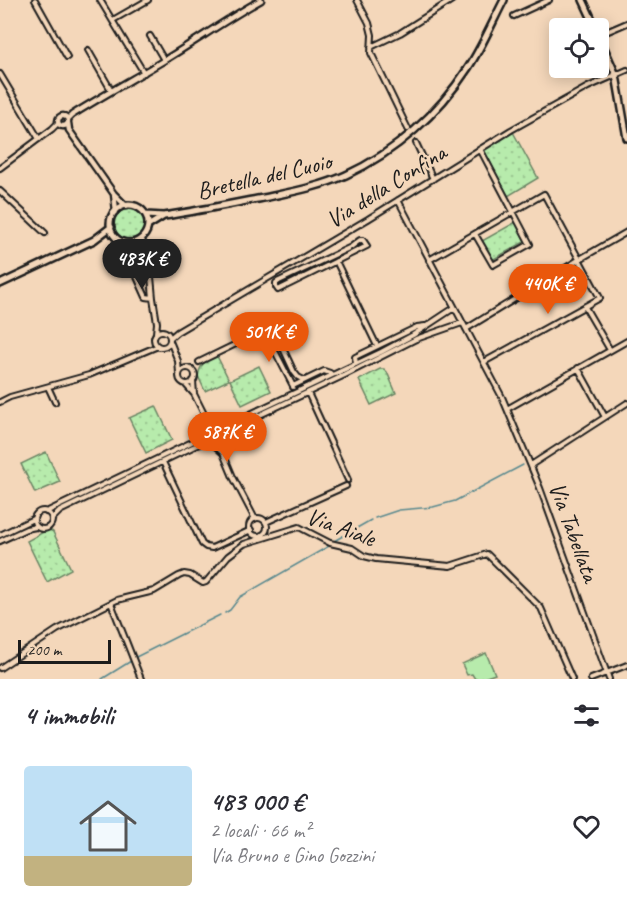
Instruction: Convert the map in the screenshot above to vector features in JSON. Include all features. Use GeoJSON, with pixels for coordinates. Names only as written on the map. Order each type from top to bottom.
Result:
{"type":"FeatureCollection","features":[{"type":"Feature","properties":{"kind":"main road","name":"Bretella del Cuoio"},"geometry":{"type":"LineString","coordinates":[[126,206],[139,208],[146,215],[164,216],[311,187],[344,176],[383,154],[414,132],[439,106],[468,68],[504,0]]}},
{"type":"Feature","properties":{"kind":"main road"},"geometry":{"type":"LineString","coordinates":[[583,0],[591,18]]}},
{"type":"Feature","properties":{"kind":"main road"},"geometry":{"type":"LineString","coordinates":[[609,58],[616,75],[627,138]]}},
{"type":"Feature","properties":{"kind":"main road"},"geometry":{"type":"LineString","coordinates":[[126,206],[116,211],[111,218],[111,227],[115,237],[123,242],[139,241],[147,232],[146,215]]}},
{"type":"Feature","properties":{"kind":"main road","name":"Bretella del Cuoio"},"geometry":{"type":"LineString","coordinates":[[148,226],[164,216]]}},
{"type":"Feature","properties":{"kind":"main road"},"geometry":{"type":"LineString","coordinates":[[0,284],[94,240],[111,227]]}},
{"type":"Feature","properties":{"kind":"main road"},"geometry":{"type":"LineString","coordinates":[[94,240],[115,237]]}},
{"type":"Feature","properties":{"kind":"street"},"geometry":{"type":"LineString","coordinates":[[35,0],[67,57]]}},
{"type":"Feature","properties":{"kind":"street"},"geometry":{"type":"LineString","coordinates":[[100,0],[144,72]]}},
{"type":"Feature","properties":{"kind":"street"},"geometry":{"type":"LineString","coordinates":[[113,20],[148,0]]}},
{"type":"Feature","properties":{"kind":"street"},"geometry":{"type":"LineString","coordinates":[[0,168],[52,129],[60,125],[65,126],[68,119],[111,90],[261,0]]}},
{"type":"Feature","properties":{"kind":"street"},"geometry":{"type":"LineString","coordinates":[[357,0],[369,23],[372,35],[371,53],[408,129]]}},
{"type":"Feature","properties":{"kind":"street"},"geometry":{"type":"LineString","coordinates":[[371,47],[400,33],[452,0]]}},
{"type":"Feature","properties":{"kind":"street"},"geometry":{"type":"LineString","coordinates":[[514,16],[549,0]]}},
{"type":"Feature","properties":{"kind":"street"},"geometry":{"type":"LineString","coordinates":[[609,30],[627,23]]}},
{"type":"Feature","properties":{"kind":"street"},"geometry":{"type":"LineString","coordinates":[[150,36],[164,60]]}},
{"type":"Feature","properties":{"kind":"street"},"geometry":{"type":"LineString","coordinates":[[88,50],[111,90]]}},
{"type":"Feature","properties":{"kind":"street","name":"Via della Confina"},"geometry":{"type":"LineString","coordinates":[[164,347],[177,332],[368,219],[511,130],[588,87],[627,70]]}},
{"type":"Feature","properties":{"kind":"street"},"geometry":{"type":"LineString","coordinates":[[0,74],[39,139]]}},
{"type":"Feature","properties":{"kind":"street"},"geometry":{"type":"LineString","coordinates":[[60,125],[59,118],[62,116],[68,119]]}},
{"type":"Feature","properties":{"kind":"street"},"geometry":{"type":"LineString","coordinates":[[68,119],[69,130]]}},
{"type":"Feature","properties":{"kind":"street"},"geometry":{"type":"LineString","coordinates":[[60,125],[69,130],[114,194],[126,206]]}},
{"type":"Feature","properties":{"kind":"street"},"geometry":{"type":"LineString","coordinates":[[416,143],[433,179]]}},
{"type":"Feature","properties":{"kind":"street"},"geometry":{"type":"LineString","coordinates":[[475,234],[493,265],[530,244],[480,149]]}},
{"type":"Feature","properties":{"kind":"street"},"geometry":{"type":"LineString","coordinates":[[0,191],[45,233]]}},
{"type":"Feature","properties":{"kind":"street"},"geometry":{"type":"LineString","coordinates":[[114,194],[116,211]]}},
{"type":"Feature","properties":{"kind":"street"},"geometry":{"type":"LineString","coordinates":[[429,260],[544,194],[580,259],[600,298],[484,362]]}},
{"type":"Feature","properties":{"kind":"street","name":"Via Tabellata"},"geometry":{"type":"LineString","coordinates":[[398,200],[507,409],[531,465],[609,679]]}},
{"type":"Feature","properties":{"kind":"street"},"geometry":{"type":"LineString","coordinates":[[465,329],[627,232]]}},
{"type":"Feature","properties":{"kind":"street"},"geometry":{"type":"LineString","coordinates":[[360,240],[366,243],[367,246],[336,261],[278,290],[276,287],[279,281],[351,247],[360,240]]}},
{"type":"Feature","properties":{"kind":"street"},"geometry":{"type":"LineString","coordinates":[[139,241],[145,250],[150,266],[157,323],[150,348]]}},
{"type":"Feature","properties":{"kind":"street"},"geometry":{"type":"LineString","coordinates":[[336,261],[377,346]]}},
{"type":"Feature","properties":{"kind":"street"},"geometry":{"type":"LineString","coordinates":[[133,267],[146,297],[153,298]]}},
{"type":"Feature","properties":{"kind":"street"},"geometry":{"type":"LineString","coordinates":[[585,307],[610,350]]}},
{"type":"Feature","properties":{"kind":"street"},"geometry":{"type":"LineString","coordinates":[[206,428],[210,425],[229,424],[356,364],[413,334],[454,308]]}},
{"type":"Feature","properties":{"kind":"street"},"geometry":{"type":"LineString","coordinates":[[156,333],[162,331],[157,323]]}},
{"type":"Feature","properties":{"kind":"street"},"geometry":{"type":"LineString","coordinates":[[0,541],[26,529],[36,527],[47,529],[52,519],[60,511],[199,444],[215,442],[228,430],[416,339],[462,323]]}},
{"type":"Feature","properties":{"kind":"street"},"geometry":{"type":"LineString","coordinates":[[356,364],[355,357],[417,327],[426,326]]}},
{"type":"Feature","properties":{"kind":"street"},"geometry":{"type":"LineString","coordinates":[[199,362],[271,327],[294,372],[304,380]]}},
{"type":"Feature","properties":{"kind":"street"},"geometry":{"type":"LineString","coordinates":[[264,330],[293,386],[292,394]]}},
{"type":"Feature","properties":{"kind":"street","name":"Via della Confina"},"geometry":{"type":"LineString","coordinates":[[162,331],[177,332]]}},
{"type":"Feature","properties":{"kind":"street"},"geometry":{"type":"LineString","coordinates":[[0,535],[34,519],[40,512],[46,512],[196,440],[204,434],[206,428],[204,416],[194,394],[180,381],[178,361],[168,333]]}},
{"type":"Feature","properties":{"kind":"street"},"geometry":{"type":"LineString","coordinates":[[154,340],[158,346]]}},
{"type":"Feature","properties":{"kind":"street"},"geometry":{"type":"LineString","coordinates":[[507,409],[627,341]]}},
{"type":"Feature","properties":{"kind":"street"},"geometry":{"type":"LineString","coordinates":[[0,402],[10,397],[89,375],[150,348],[158,346],[173,350]]}},
{"type":"Feature","properties":{"kind":"street"},"geometry":{"type":"LineString","coordinates":[[178,361],[194,373],[194,394]]}},
{"type":"Feature","properties":{"kind":"street"},"geometry":{"type":"LineString","coordinates":[[179,374],[182,369],[187,368]]}},
{"type":"Feature","properties":{"kind":"street"},"geometry":{"type":"LineString","coordinates":[[578,368],[606,417]]}},
{"type":"Feature","properties":{"kind":"street"},"geometry":{"type":"LineString","coordinates":[[293,386],[324,371],[332,375]]}},
{"type":"Feature","properties":{"kind":"street"},"geometry":{"type":"LineString","coordinates":[[185,385],[194,381]]}},
{"type":"Feature","properties":{"kind":"street"},"geometry":{"type":"LineString","coordinates":[[48,387],[55,402]]}},
{"type":"Feature","properties":{"kind":"street"},"geometry":{"type":"LineString","coordinates":[[308,393],[348,480]]}},
{"type":"Feature","properties":{"kind":"street","name":"Via Tabellata"},"geometry":{"type":"LineString","coordinates":[[531,465],[627,402]]}},
{"type":"Feature","properties":{"kind":"street"},"geometry":{"type":"LineString","coordinates":[[204,416],[217,426],[223,453],[255,519]]}},
{"type":"Feature","properties":{"kind":"street"},"geometry":{"type":"LineString","coordinates":[[204,434],[223,453]]}},
{"type":"Feature","properties":{"kind":"street"},"geometry":{"type":"LineString","coordinates":[[162,462],[202,544],[212,548],[251,530]]}},
{"type":"Feature","properties":{"kind":"street"},"geometry":{"type":"LineString","coordinates":[[266,522],[346,486]]}},
{"type":"Feature","properties":{"kind":"street"},"geometry":{"type":"LineString","coordinates":[[46,512],[52,519]]}},
{"type":"Feature","properties":{"kind":"street"},"geometry":{"type":"LineString","coordinates":[[260,518],[266,522],[267,529],[262,534],[256,535],[251,530],[250,524],[255,519],[260,518]]}},
{"type":"Feature","properties":{"kind":"street"},"geometry":{"type":"LineString","coordinates":[[34,519],[36,527]]}},
{"type":"Feature","properties":{"kind":"street","name":"Via Aiale"},"geometry":{"type":"LineString","coordinates":[[0,668],[57,630],[111,603],[128,596],[154,591],[184,574],[203,583],[206,582],[228,556],[244,544],[296,527],[304,528],[330,543],[352,548],[364,556],[376,559],[450,566],[487,554],[541,608],[572,679]]}},
{"type":"Feature","properties":{"kind":"street"},"geometry":{"type":"LineString","coordinates":[[111,603],[141,679]]}},
{"type":"Feature","properties":{"kind":"street"},"geometry":{"type":"LineString","coordinates":[[591,679],[627,665]]}},
{"type":"Feature","properties":{"kind":"green space"},"geometry":{"type":"Polygon","coordinates":[[[513,132],[538,178],[508,196],[484,150],[513,132]]]}},
{"type":"Feature","properties":{"kind":"green space"},"geometry":{"type":"Polygon","coordinates":[[[130,208],[141,213],[146,224],[141,235],[130,240],[119,235],[114,224],[119,213],[130,208]]]}},
{"type":"Feature","properties":{"kind":"green space"},"geometry":{"type":"Polygon","coordinates":[[[516,222],[526,241],[492,260],[482,241],[516,222]]]}},
{"type":"Feature","properties":{"kind":"green space"},"geometry":{"type":"Polygon","coordinates":[[[217,356],[229,380],[205,391],[198,376],[199,371],[204,363],[217,356]]]}},
{"type":"Feature","properties":{"kind":"green space"},"geometry":{"type":"Polygon","coordinates":[[[259,366],[271,391],[242,405],[230,380],[259,366]]]}},
{"type":"Feature","properties":{"kind":"green space"},"geometry":{"type":"Polygon","coordinates":[[[380,369],[387,372],[396,393],[371,405],[359,380],[380,369]]]}},
{"type":"Feature","properties":{"kind":"green space"},"geometry":{"type":"Polygon","coordinates":[[[156,406],[172,440],[146,453],[129,418],[156,406]]]}},
{"type":"Feature","properties":{"kind":"green space"},"geometry":{"type":"Polygon","coordinates":[[[46,452],[60,482],[35,493],[21,464],[46,452]]]}},
{"type":"Feature","properties":{"kind":"green space"},"geometry":{"type":"Polygon","coordinates":[[[47,530],[53,532],[71,569],[47,582],[27,541],[47,530]]]}},
{"type":"Feature","properties":{"kind":"green space"},"geometry":{"type":"Polygon","coordinates":[[[486,653],[495,674],[481,679],[475,679],[472,674],[467,675],[462,664],[486,653]]]}},
{"type":"Feature","properties":{"kind":"waterway"},"geometry":{"type":"LineString","coordinates":[[375,518],[399,510],[433,507],[455,501],[523,465]]}},
{"type":"Feature","properties":{"kind":"waterway"},"geometry":{"type":"LineString","coordinates":[[334,541],[371,520]]}},
{"type":"Feature","properties":{"kind":"waterway"},"geometry":{"type":"LineString","coordinates":[[225,613],[240,597],[329,546]]}},
{"type":"Feature","properties":{"kind":"waterway"},"geometry":{"type":"LineString","coordinates":[[136,657],[220,615]]}},
{"type":"Feature","properties":{"kind":"waterway"},"geometry":{"type":"LineString","coordinates":[[102,679],[131,661]]}}]}
